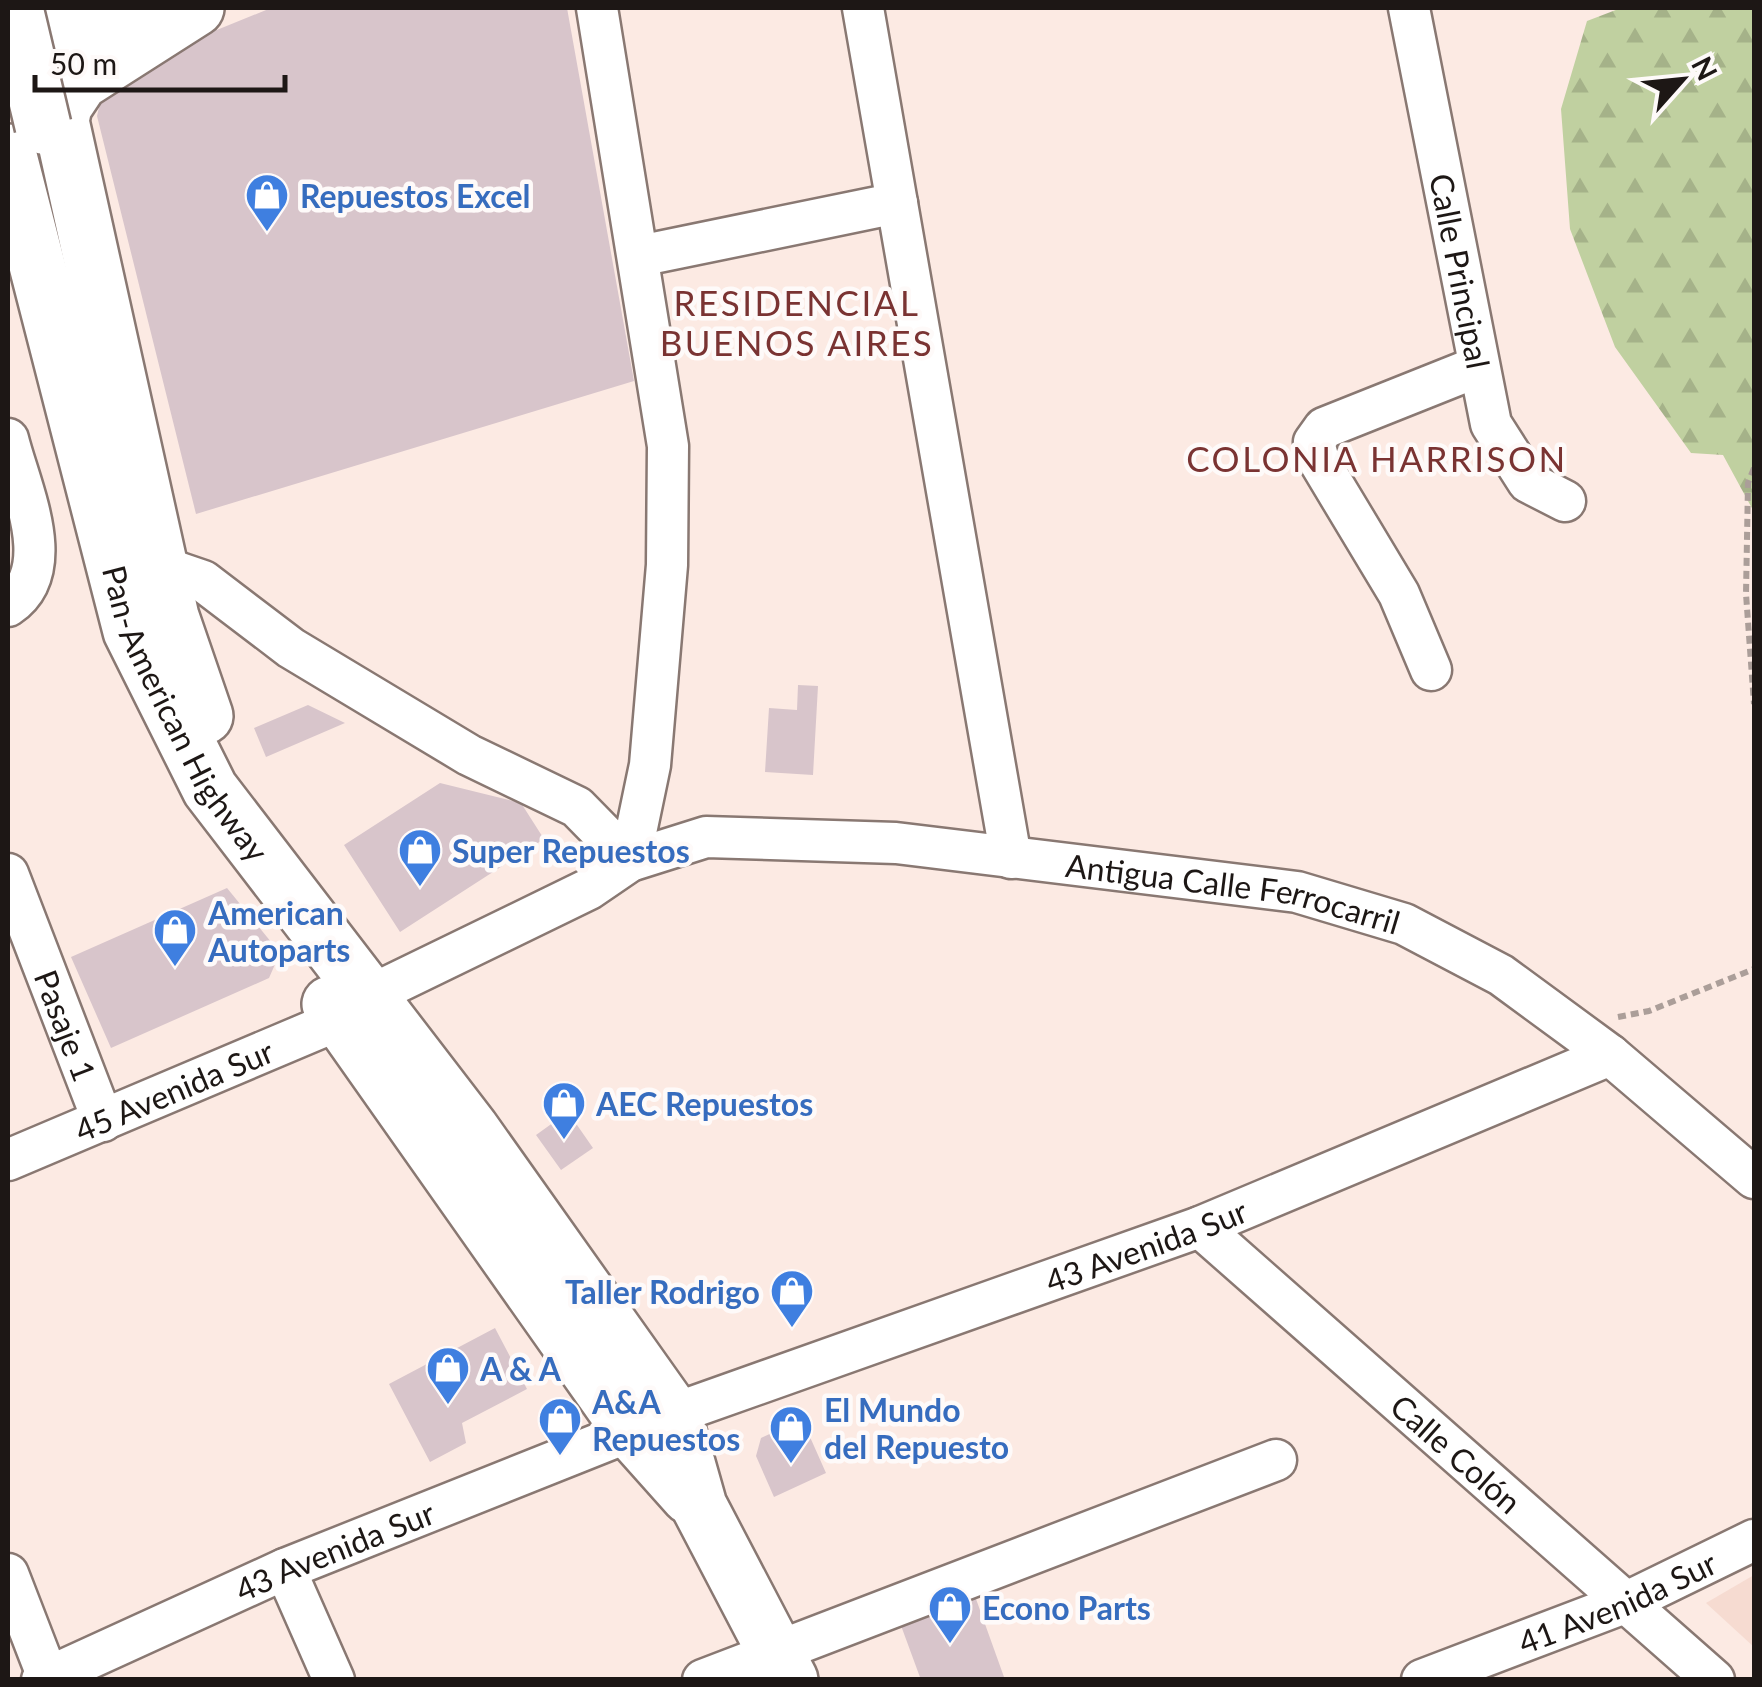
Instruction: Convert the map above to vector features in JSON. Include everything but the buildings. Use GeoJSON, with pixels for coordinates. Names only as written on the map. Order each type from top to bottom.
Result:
{"type":"FeatureCollection","features":[{"type":"Feature","properties":{"kind":"main road"},"geometry":{"type":"LineString","coordinates":[[8,81],[51,24],[185,8]]}},
{"type":"Feature","properties":{"kind":"main road"},"geometry":{"type":"LineString","coordinates":[[196,8],[80,82],[64,106],[61,121],[171,616],[209,727],[312,923]]}},
{"type":"Feature","properties":{"kind":"main road"},"geometry":{"type":"LineString","coordinates":[[51,24],[164,664],[200,740],[312,923]]}},
{"type":"Feature","properties":{"kind":"main road","name":"Pan-American Highway"},"geometry":{"type":"LineString","coordinates":[[8,152],[131,631],[210,790],[312,923],[355,1008]]}},
{"type":"Feature","properties":{"kind":"main road","name":"Pan-American Highway"},"geometry":{"type":"LineString","coordinates":[[8,285],[80,577],[112,658],[239,878],[515,1189],[652,1423],[782,1665]]}},
{"type":"Feature","properties":{"kind":"street"},"geometry":{"type":"LineString","coordinates":[[596,8],[668,446],[670,503],[650,764],[630,861]]}},
{"type":"Feature","properties":{"kind":"street"},"geometry":{"type":"LineString","coordinates":[[863,8],[1011,858]]}},
{"type":"Feature","properties":{"kind":"street","name":"Calle Principal"},"geometry":{"type":"LineString","coordinates":[[1409,8],[1491,424],[1528,482],[1564,502]]}},
{"type":"Feature","properties":{"kind":"street"},"geometry":{"type":"LineString","coordinates":[[639,256],[897,203]]}},
{"type":"Feature","properties":{"kind":"street"},"geometry":{"type":"LineString","coordinates":[[1430,670],[1399,594],[1319,461],[1314,442],[1324,428],[1477,368]]}},
{"type":"Feature","properties":{"kind":"street"},"geometry":{"type":"LineString","coordinates":[[8,439],[35,556],[27,587],[8,606]]}},
{"type":"Feature","properties":{"kind":"street"},"geometry":{"type":"LineString","coordinates":[[162,566],[203,581],[291,648],[469,755],[577,807],[630,861]]}},
{"type":"Feature","properties":{"kind":"street","name":"Antigua Calle Ferrocarril"},"geometry":{"type":"LineString","coordinates":[[630,861],[706,836],[896,843],[1297,892],[1367,909],[1443,941],[1501,975],[1610,1054],[1754,1178]]}},
{"type":"Feature","properties":{"kind":"street","name":"45 Avenida Sur"},"geometry":{"type":"LineString","coordinates":[[8,1160],[355,1008],[589,890],[630,861]]}},
{"type":"Feature","properties":{"kind":"street","name":"Pasaje 1"},"geometry":{"type":"LineString","coordinates":[[8,874],[103,1121]]}},
{"type":"Feature","properties":{"kind":"street","name":"43 Avenida Sur"},"geometry":{"type":"LineString","coordinates":[[46,1679],[285,1570],[652,1423],[1200,1227],[1610,1054]]}},
{"type":"Feature","properties":{"kind":"street","name":"Calle Colón"},"geometry":{"type":"LineString","coordinates":[[1200,1227],[1714,1680]]}},
{"type":"Feature","properties":{"kind":"street"},"geometry":{"type":"LineString","coordinates":[[704,1680],[782,1665],[1276,1460]]}},
{"type":"Feature","properties":{"kind":"street","name":"41 Avenida Sur"},"geometry":{"type":"LineString","coordinates":[[1422,1680],[1627,1602],[1754,1540]]}},
{"type":"Feature","properties":{"kind":"street"},"geometry":{"type":"LineString","coordinates":[[285,1570],[334,1680]]}},
{"type":"Feature","properties":{"kind":"street"},"geometry":{"type":"LineString","coordinates":[[8,1574],[46,1679]]}},
{"type":"Feature","properties":{"kind":"path"},"geometry":{"type":"LineString","coordinates":[[1754,468],[1748,483],[1746,594],[1754,704]]}},
{"type":"Feature","properties":{"kind":"path"},"geometry":{"type":"LineString","coordinates":[[1572,1027],[1649,1010],[1754,969]]}},
{"type":"Feature","properties":{"kind":"shaded area"},"geometry":{"type":"Polygon","coordinates":[[[1754,1575],[1754,1647],[1706,1603],[1754,1575]]]}},
{"type":"Feature","properties":{"kind":"green space"},"geometry":{"type":"Polygon","coordinates":[[[1621,8],[1754,8],[1754,512],[1723,455],[1691,453],[1615,347],[1570,229],[1561,109],[1587,21],[1621,8]]]}},
{"type":"Feature","properties":{"kind":"place","name":"Repuestos Excel"},"geometry":{"type":"Point","coordinates":[267,233]}},
{"type":"Feature","properties":{"kind":"place","name":"Super Repuestos"},"geometry":{"type":"Point","coordinates":[420,888]}},
{"type":"Feature","properties":{"kind":"place","name":"American Autoparts"},"geometry":{"type":"Point","coordinates":[175,968]}},
{"type":"Feature","properties":{"kind":"place","name":"AEC Repuestos"},"geometry":{"type":"Point","coordinates":[564,1141]}},
{"type":"Feature","properties":{"kind":"place","name":"Taller Rodrigo"},"geometry":{"type":"Point","coordinates":[792,1329]}},
{"type":"Feature","properties":{"kind":"place","name":"A & A"},"geometry":{"type":"Point","coordinates":[448,1406]}},
{"type":"Feature","properties":{"kind":"place","name":"A&A Repuestos"},"geometry":{"type":"Point","coordinates":[560,1457]}},
{"type":"Feature","properties":{"kind":"place","name":"El Mundo del Repuesto"},"geometry":{"type":"Point","coordinates":[791,1465]}},
{"type":"Feature","properties":{"kind":"place","name":"Econo Parts"},"geometry":{"type":"Point","coordinates":[950,1645]}},
{"type":"Feature","properties":{"kind":"district","name":"RESIDENCIAL BUENOS AIRES"},"geometry":{"type":"Point","coordinates":[797,322]}},
{"type":"Feature","properties":{"kind":"district","name":"COLONIA HARRISON"},"geometry":{"type":"Point","coordinates":[1377,458]}}]}
